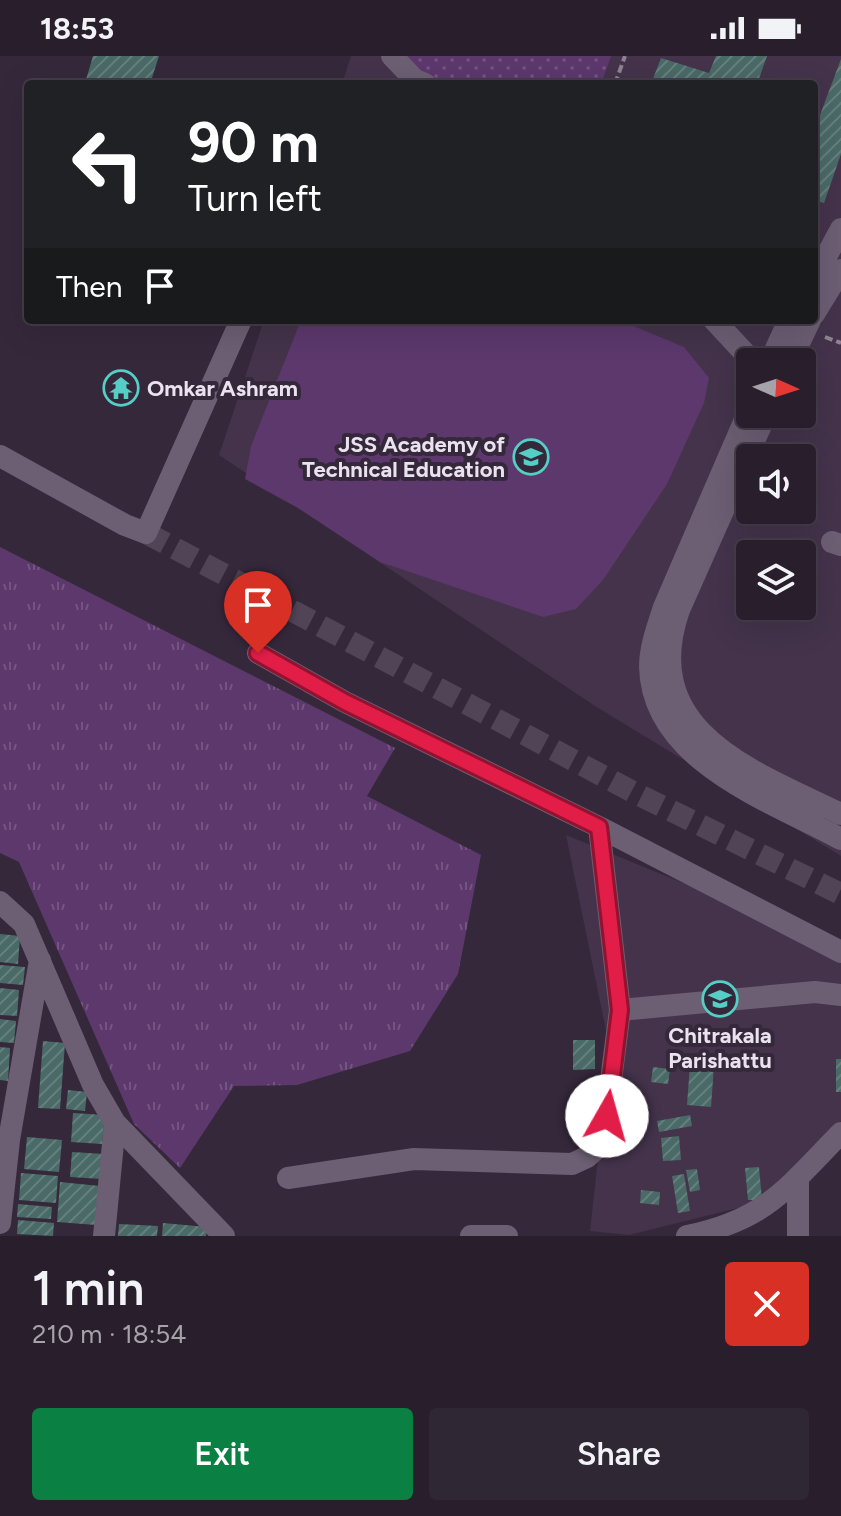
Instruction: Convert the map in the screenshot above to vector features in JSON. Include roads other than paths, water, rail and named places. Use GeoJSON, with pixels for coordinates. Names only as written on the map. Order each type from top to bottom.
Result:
{"type":"FeatureCollection","features":[{"type":"Feature","properties":{"kind":"street"},"geometry":{"type":"LineString","coordinates":[[392,56],[415,80]]}},
{"type":"Feature","properties":{"kind":"street"},"geometry":{"type":"LineString","coordinates":[[818,272],[841,229]]}},
{"type":"Feature","properties":{"kind":"street"},"geometry":{"type":"LineString","coordinates":[[818,303],[841,270]]}},
{"type":"Feature","properties":{"kind":"street"},"geometry":{"type":"LineString","coordinates":[[0,456],[125,525],[146,533],[239,324]]}},
{"type":"Feature","properties":{"kind":"street"},"geometry":{"type":"LineString","coordinates":[[718,324],[740,348]]}},
{"type":"Feature","properties":{"kind":"street"},"geometry":{"type":"LineString","coordinates":[[776,348],[787,324]]}},
{"type":"Feature","properties":{"kind":"street"},"geometry":{"type":"LineString","coordinates":[[796,348],[807,324]]}},
{"type":"Feature","properties":{"kind":"street"},"geometry":{"type":"LineString","coordinates":[[741,428],[653,639],[662,681],[685,715],[710,742],[841,814]]}},
{"type":"Feature","properties":{"kind":"street"},"geometry":{"type":"LineString","coordinates":[[760,428],[671,632],[662,681],[662,714],[693,756],[841,839]]}},
{"type":"Feature","properties":{"kind":"street"},"geometry":{"type":"LineString","coordinates":[[258,653],[345,702],[599,827],[841,952]]}},
{"type":"Feature","properties":{"kind":"street"},"geometry":{"type":"LineString","coordinates":[[288,1178],[414,1159],[572,1164],[587,1157],[603,1143],[620,1010],[599,827]]}},
{"type":"Feature","properties":{"kind":"street"},"geometry":{"type":"LineString","coordinates":[[0,902],[24,924],[93,1085],[115,1123],[217,1233]]}},
{"type":"Feature","properties":{"kind":"street"},"geometry":{"type":"LineString","coordinates":[[0,1223],[9,1140],[40,960]]}},
{"type":"Feature","properties":{"kind":"street"},"geometry":{"type":"LineString","coordinates":[[620,1010],[815,992],[841,995]]}},
{"type":"Feature","properties":{"kind":"street"},"geometry":{"type":"LineString","coordinates":[[104,1236],[115,1123]]}},
{"type":"Feature","properties":{"kind":"street"},"geometry":{"type":"LineString","coordinates":[[687,1236],[720,1233],[768,1207],[841,1133]]}},
{"type":"Feature","properties":{"kind":"street"},"geometry":{"type":"LineString","coordinates":[[798,1177],[798,1236]]}},
{"type":"Feature","properties":{"kind":"tunnel"},"geometry":{"type":"LineString","coordinates":[[146,533],[635,793],[841,894]]}},
{"type":"Feature","properties":{"kind":"place","name":"Omkar Ashram"},"geometry":{"type":"Point","coordinates":[121,388]}},
{"type":"Feature","properties":{"kind":"place","name":"JSS Academy of Technical Education"},"geometry":{"type":"Point","coordinates":[531,457]}},
{"type":"Feature","properties":{"kind":"place","name":"Chitrakala Parishattu"},"geometry":{"type":"Point","coordinates":[720,999]}}]}
